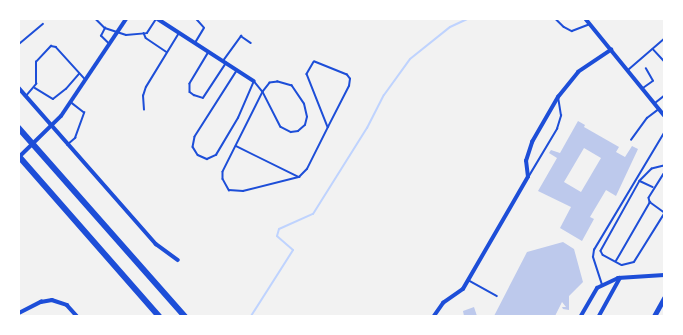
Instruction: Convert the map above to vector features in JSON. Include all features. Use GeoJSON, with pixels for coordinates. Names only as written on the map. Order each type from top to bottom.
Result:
{"type":"FeatureCollection","features":[{"type":"Feature","properties":{"kind":"highway"},"geometry":{"type":"LineString","coordinates":[[19,128],[185,316]]}},
{"type":"Feature","properties":{"kind":"highway"},"geometry":{"type":"LineString","coordinates":[[19,156],[159,316]]}},
{"type":"Feature","properties":{"kind":"main road"},"geometry":{"type":"LineString","coordinates":[[654,316],[664,298]]}},
{"type":"Feature","properties":{"kind":"street"},"geometry":{"type":"LineString","coordinates":[[19,156],[51,126],[71,103],[87,81],[126,19]]}},
{"type":"Feature","properties":{"kind":"street"},"geometry":{"type":"LineString","coordinates":[[157,19],[254,81]]}},
{"type":"Feature","properties":{"kind":"street"},"geometry":{"type":"LineString","coordinates":[[589,21],[664,115]]}},
{"type":"Feature","properties":{"kind":"street"},"geometry":{"type":"LineString","coordinates":[[434,316],[443,303],[463,289],[528,177],[526,161],[532,142],[558,97],[578,72],[611,50]]}},
{"type":"Feature","properties":{"kind":"street"},"geometry":{"type":"LineString","coordinates":[[19,88],[67,145],[156,244],[178,260]]}},
{"type":"Feature","properties":{"kind":"street"},"geometry":{"type":"LineString","coordinates":[[581,316],[597,288],[620,278],[664,275]]}},
{"type":"Feature","properties":{"kind":"street"},"geometry":{"type":"LineString","coordinates":[[599,316],[620,278]]}},
{"type":"Feature","properties":{"kind":"street"},"geometry":{"type":"LineString","coordinates":[[19,313],[41,302],[52,300],[67,305],[77,316]]}},
{"type":"Feature","properties":{"kind":"lane"},"geometry":{"type":"LineString","coordinates":[[96,19],[105,28],[126,35],[144,33],[157,19]]}},
{"type":"Feature","properties":{"kind":"lane"},"geometry":{"type":"LineString","coordinates":[[195,43],[204,28],[196,19]]}},
{"type":"Feature","properties":{"kind":"lane"},"geometry":{"type":"LineString","coordinates":[[556,19],[564,27],[572,31],[589,21]]}},
{"type":"Feature","properties":{"kind":"lane"},"geometry":{"type":"LineString","coordinates":[[19,44],[43,24]]}},
{"type":"Feature","properties":{"kind":"lane"},"geometry":{"type":"LineString","coordinates":[[105,28],[101,36],[110,45]]}},
{"type":"Feature","properties":{"kind":"lane"},"geometry":{"type":"LineString","coordinates":[[144,33],[146,38],[166,52]]}},
{"type":"Feature","properties":{"kind":"lane"},"geometry":{"type":"LineString","coordinates":[[144,110],[143,96],[146,87],[179,33]]}},
{"type":"Feature","properties":{"kind":"lane"},"geometry":{"type":"LineString","coordinates":[[209,52],[190,84],[190,92],[203,98],[241,36],[251,43]]}},
{"type":"Feature","properties":{"kind":"lane"},"geometry":{"type":"LineString","coordinates":[[628,70],[664,39]]}},
{"type":"Feature","properties":{"kind":"lane"},"geometry":{"type":"LineString","coordinates":[[26,96],[35,88],[36,62],[51,46],[56,47],[87,81]]}},
{"type":"Feature","properties":{"kind":"lane"},"geometry":{"type":"LineString","coordinates":[[653,49],[664,61]]}},
{"type":"Feature","properties":{"kind":"lane"},"geometry":{"type":"LineString","coordinates":[[237,70],[195,137],[193,147],[198,155],[207,158],[216,155],[238,118],[254,81],[264,92],[281,127],[291,132],[298,131],[306,125],[307,117],[297,90],[292,86],[278,82],[270,83],[264,92],[223,172],[223,179],[229,190],[243,191],[299,177],[307,168],[328,126],[350,79],[347,75],[314,62],[307,74],[328,126]]}},
{"type":"Feature","properties":{"kind":"lane"},"geometry":{"type":"LineString","coordinates":[[643,88],[653,81],[646,69]]}},
{"type":"Feature","properties":{"kind":"lane"},"geometry":{"type":"LineString","coordinates":[[35,88],[53,99],[66,89],[80,74]]}},
{"type":"Feature","properties":{"kind":"lane"},"geometry":{"type":"LineString","coordinates":[[655,103],[664,96]]}},
{"type":"Feature","properties":{"kind":"lane"},"geometry":{"type":"LineString","coordinates":[[528,177],[557,129],[561,116],[558,97]]}},
{"type":"Feature","properties":{"kind":"lane"},"geometry":{"type":"LineString","coordinates":[[67,145],[75,138],[84,113],[71,103]]}},
{"type":"Feature","properties":{"kind":"lane"},"geometry":{"type":"LineString","coordinates":[[631,140],[647,118],[659,109]]}},
{"type":"Feature","properties":{"kind":"lane"},"geometry":{"type":"LineString","coordinates":[[602,286],[593,257],[594,250],[664,133]]}},
{"type":"Feature","properties":{"kind":"lane"},"geometry":{"type":"LineString","coordinates":[[236,146],[299,177]]}},
{"type":"Feature","properties":{"kind":"lane"},"geometry":{"type":"LineString","coordinates":[[650,202],[664,213],[638,259],[628,265],[622,264],[603,255],[601,251],[640,181],[652,169],[664,166]]}},
{"type":"Feature","properties":{"kind":"lane"},"geometry":{"type":"LineString","coordinates":[[615,261],[650,202],[654,187],[664,174]]}},
{"type":"Feature","properties":{"kind":"lane"},"geometry":{"type":"LineString","coordinates":[[640,181],[654,187]]}},
{"type":"Feature","properties":{"kind":"lane"},"geometry":{"type":"LineString","coordinates":[[468,280],[497,296]]}},
{"type":"Feature","properties":{"kind":"building"},"geometry":{"type":"Polygon","coordinates":[[[578,121],[585,125],[584,127],[619,147],[616,152],[625,157],[632,146],[638,149],[616,196],[606,190],[590,217],[594,219],[582,241],[560,228],[571,207],[538,191],[557,158],[549,153],[551,150],[560,153],[578,121]],[[584,148],[564,182],[581,192],[601,158],[584,148]]]}},
{"type":"Feature","properties":{"kind":"building"},"geometry":{"type":"Polygon","coordinates":[[[563,242],[574,249],[583,282],[569,296],[569,310],[563,309],[562,307],[566,307],[562,302],[555,316],[494,316],[527,252],[563,242]]]}},
{"type":"Feature","properties":{"kind":"building"},"geometry":{"type":"Polygon","coordinates":[[[474,307],[477,316],[464,316],[463,311],[474,307]]]}},
{"type":"Feature","properties":{"kind":"waterway"},"geometry":{"type":"LineString","coordinates":[[251,316],[293,250],[277,236],[279,229],[313,214],[367,128],[384,95],[410,59],[450,27],[467,19]]}}]}
